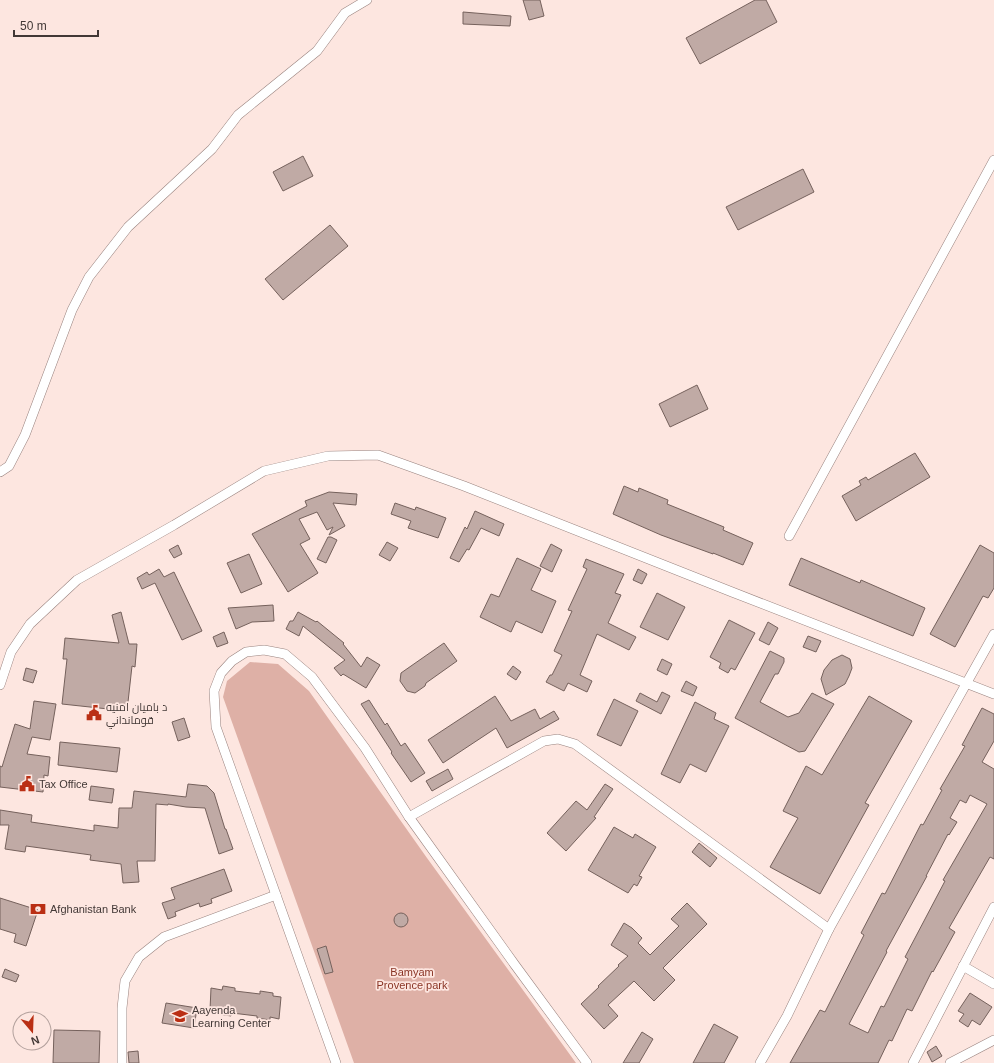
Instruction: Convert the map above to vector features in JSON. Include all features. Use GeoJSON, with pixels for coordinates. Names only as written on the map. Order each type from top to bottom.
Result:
{"type":"FeatureCollection","features":[{"type":"Feature","properties":{"kind":"street"},"geometry":{"type":"LineString","coordinates":[[0,472],[9,466],[26,436],[72,310],[89,277],[128,227],[212,149],[238,115],[317,51],[345,13],[367,0]]}},
{"type":"Feature","properties":{"kind":"street"},"geometry":{"type":"LineString","coordinates":[[789,536],[994,160]]}},
{"type":"Feature","properties":{"kind":"street"},"geometry":{"type":"LineString","coordinates":[[0,685],[11,652],[30,624],[77,580],[264,471],[328,456],[378,455],[464,486],[994,694]]}},
{"type":"Feature","properties":{"kind":"street"},"geometry":{"type":"LineString","coordinates":[[760,1063],[787,1016],[828,929],[994,634]]}},
{"type":"Feature","properties":{"kind":"street"},"geometry":{"type":"LineString","coordinates":[[336,1063],[216,726],[214,691],[221,673],[232,661],[246,652],[264,650],[284,654],[312,677],[365,748],[409,817],[587,1063]]}},
{"type":"Feature","properties":{"kind":"street"},"geometry":{"type":"LineString","coordinates":[[409,817],[544,741],[558,739],[575,744],[828,929]]}},
{"type":"Feature","properties":{"kind":"street"},"geometry":{"type":"LineString","coordinates":[[122,1063],[122,1008],[125,981],[139,957],[164,937],[276,895]]}},
{"type":"Feature","properties":{"kind":"street"},"geometry":{"type":"LineString","coordinates":[[913,1063],[994,907]]}},
{"type":"Feature","properties":{"kind":"street"},"geometry":{"type":"LineString","coordinates":[[963,966],[994,984]]}},
{"type":"Feature","properties":{"kind":"street"},"geometry":{"type":"LineString","coordinates":[[950,1063],[994,1040]]}},
{"type":"Feature","properties":{"kind":"green space","name":"Bamyam Provence park"},"geometry":{"type":"Polygon","coordinates":[[[250,662],[278,664],[309,691],[427,858],[576,1063],[354,1063],[223,697],[227,681],[250,662]]]}},
{"type":"Feature","properties":{"kind":"building"},"geometry":{"type":"Polygon","coordinates":[[[523,0],[540,0],[544,16],[529,20],[523,0]]]}},
{"type":"Feature","properties":{"kind":"building"},"geometry":{"type":"Polygon","coordinates":[[[755,0],[766,0],[777,22],[700,64],[686,38],[755,0]]]}},
{"type":"Feature","properties":{"kind":"building"},"geometry":{"type":"Polygon","coordinates":[[[463,12],[511,16],[510,26],[463,24],[463,12]]]}},
{"type":"Feature","properties":{"kind":"building"},"geometry":{"type":"Polygon","coordinates":[[[303,156],[313,176],[283,191],[273,172],[303,156]]]}},
{"type":"Feature","properties":{"kind":"building"},"geometry":{"type":"Polygon","coordinates":[[[803,169],[814,192],[738,230],[726,207],[803,169]]]}},
{"type":"Feature","properties":{"kind":"building"},"geometry":{"type":"Polygon","coordinates":[[[330,225],[348,246],[283,300],[265,279],[330,225]]]}},
{"type":"Feature","properties":{"kind":"building"},"geometry":{"type":"Polygon","coordinates":[[[697,385],[708,409],[670,427],[659,404],[697,385]]]}},
{"type":"Feature","properties":{"kind":"building"},"geometry":{"type":"Polygon","coordinates":[[[915,453],[930,477],[856,521],[842,496],[861,485],[859,481],[866,477],[868,480],[915,453]]]}},
{"type":"Feature","properties":{"kind":"building"},"geometry":{"type":"Polygon","coordinates":[[[624,486],[638,492],[639,488],[668,500],[667,504],[724,527],[723,530],[753,543],[743,565],[661,535],[613,514],[624,486]]]}},
{"type":"Feature","properties":{"kind":"building"},"geometry":{"type":"Polygon","coordinates":[[[329,492],[357,494],[356,505],[333,503],[345,526],[329,535],[333,527],[327,530],[317,512],[299,519],[310,539],[300,544],[318,573],[288,592],[252,534],[307,506],[305,501],[329,492]]]}},
{"type":"Feature","properties":{"kind":"building"},"geometry":{"type":"Polygon","coordinates":[[[395,503],[415,510],[416,507],[446,518],[438,538],[408,528],[411,521],[391,514],[395,503]]]}},
{"type":"Feature","properties":{"kind":"building"},"geometry":{"type":"Polygon","coordinates":[[[475,511],[504,524],[499,536],[481,528],[469,550],[467,549],[459,562],[450,558],[465,527],[467,529],[475,511]]]}},
{"type":"Feature","properties":{"kind":"building"},"geometry":{"type":"Polygon","coordinates":[[[328,537],[337,540],[326,563],[317,559],[328,537]]]}},
{"type":"Feature","properties":{"kind":"building"},"geometry":{"type":"Polygon","coordinates":[[[387,542],[398,548],[390,561],[379,555],[387,542]]]}},
{"type":"Feature","properties":{"kind":"building"},"geometry":{"type":"Polygon","coordinates":[[[551,544],[562,550],[552,572],[540,566],[551,544]]]}},
{"type":"Feature","properties":{"kind":"building"},"geometry":{"type":"Polygon","coordinates":[[[178,545],[182,554],[174,558],[169,550],[178,545]]]}},
{"type":"Feature","properties":{"kind":"building"},"geometry":{"type":"Polygon","coordinates":[[[980,545],[994,553],[994,588],[988,598],[983,596],[955,647],[930,634],[980,545]]]}},
{"type":"Feature","properties":{"kind":"building"},"geometry":{"type":"Polygon","coordinates":[[[249,554],[262,584],[241,593],[227,563],[249,554]]]}},
{"type":"Feature","properties":{"kind":"building"},"geometry":{"type":"Polygon","coordinates":[[[517,558],[541,569],[531,590],[556,601],[542,633],[516,621],[511,632],[480,617],[491,594],[499,597],[517,558]]]}},
{"type":"Feature","properties":{"kind":"building"},"geometry":{"type":"Polygon","coordinates":[[[801,558],[860,583],[861,580],[925,608],[913,636],[789,585],[801,558]]]}},
{"type":"Feature","properties":{"kind":"building"},"geometry":{"type":"Polygon","coordinates":[[[586,559],[624,574],[615,593],[621,595],[608,623],[636,637],[629,650],[597,634],[580,675],[592,681],[587,692],[568,683],[564,691],[546,682],[550,675],[552,675],[562,655],[554,651],[572,611],[568,610],[587,569],[583,567],[586,559]]]}},
{"type":"Feature","properties":{"kind":"building"},"geometry":{"type":"Polygon","coordinates":[[[159,569],[164,577],[174,572],[202,631],[182,640],[155,583],[142,589],[137,578],[147,572],[149,575],[159,569]]]}},
{"type":"Feature","properties":{"kind":"building"},"geometry":{"type":"Polygon","coordinates":[[[638,569],[647,574],[642,584],[633,580],[638,569]]]}},
{"type":"Feature","properties":{"kind":"building"},"geometry":{"type":"Polygon","coordinates":[[[657,593],[685,607],[668,640],[640,627],[657,593]]]}},
{"type":"Feature","properties":{"kind":"building"},"geometry":{"type":"Polygon","coordinates":[[[273,605],[274,621],[252,622],[236,629],[228,608],[273,605]]]}},
{"type":"Feature","properties":{"kind":"building"},"geometry":{"type":"Polygon","coordinates":[[[121,612],[129,644],[137,644],[135,667],[132,666],[127,711],[62,704],[67,659],[63,659],[65,638],[119,643],[112,615],[121,612]]]}},
{"type":"Feature","properties":{"kind":"building"},"geometry":{"type":"Polygon","coordinates":[[[298,612],[316,622],[317,621],[344,643],[343,644],[361,667],[367,657],[380,665],[366,688],[343,674],[341,676],[334,668],[345,660],[303,626],[299,636],[286,629],[290,621],[293,621],[298,612]]]}},
{"type":"Feature","properties":{"kind":"building"},"geometry":{"type":"Polygon","coordinates":[[[729,620],[755,633],[735,670],[731,668],[728,673],[719,668],[721,663],[710,657],[729,620]]]}},
{"type":"Feature","properties":{"kind":"building"},"geometry":{"type":"Polygon","coordinates":[[[768,622],[778,628],[769,645],[759,640],[768,622]]]}},
{"type":"Feature","properties":{"kind":"building"},"geometry":{"type":"Polygon","coordinates":[[[224,632],[228,643],[217,647],[213,637],[224,632]]]}},
{"type":"Feature","properties":{"kind":"building"},"geometry":{"type":"Polygon","coordinates":[[[808,636],[821,641],[816,652],[803,647],[808,636]]]}},
{"type":"Feature","properties":{"kind":"building"},"geometry":{"type":"Polygon","coordinates":[[[444,643],[457,661],[426,683],[425,686],[415,693],[407,691],[400,681],[401,673],[444,643]]]}},
{"type":"Feature","properties":{"kind":"building"},"geometry":{"type":"Polygon","coordinates":[[[770,651],[784,658],[784,662],[778,674],[775,674],[760,702],[788,717],[799,713],[812,693],[834,704],[805,751],[799,752],[735,718],[770,651]]]}},
{"type":"Feature","properties":{"kind":"building"},"geometry":{"type":"Polygon","coordinates":[[[842,655],[850,659],[852,668],[849,676],[845,684],[826,695],[821,679],[824,670],[832,660],[842,655]]]}},
{"type":"Feature","properties":{"kind":"building"},"geometry":{"type":"Polygon","coordinates":[[[662,659],[672,664],[667,675],[657,670],[662,659]]]}},
{"type":"Feature","properties":{"kind":"building"},"geometry":{"type":"Polygon","coordinates":[[[513,666],[521,672],[516,680],[507,674],[513,666]]]}},
{"type":"Feature","properties":{"kind":"building"},"geometry":{"type":"Polygon","coordinates":[[[26,668],[37,671],[33,683],[23,680],[26,668]]]}},
{"type":"Feature","properties":{"kind":"building"},"geometry":{"type":"Polygon","coordinates":[[[686,681],[697,687],[693,696],[681,691],[686,681]]]}},
{"type":"Feature","properties":{"kind":"building"},"geometry":{"type":"Polygon","coordinates":[[[662,692],[670,696],[661,714],[636,701],[640,693],[657,702],[662,692]]]}},
{"type":"Feature","properties":{"kind":"building"},"geometry":{"type":"Polygon","coordinates":[[[495,696],[511,721],[535,709],[540,719],[554,711],[559,719],[507,748],[496,728],[443,763],[428,740],[495,696]]]}},
{"type":"Feature","properties":{"kind":"building"},"geometry":{"type":"Polygon","coordinates":[[[869,696],[912,721],[865,803],[869,805],[820,894],[770,867],[798,818],[783,811],[806,766],[822,775],[869,696]]]}},
{"type":"Feature","properties":{"kind":"building"},"geometry":{"type":"Polygon","coordinates":[[[614,699],[638,711],[621,746],[597,735],[614,699]]]}},
{"type":"Feature","properties":{"kind":"building"},"geometry":{"type":"Polygon","coordinates":[[[369,700],[385,725],[387,723],[401,746],[405,743],[425,773],[411,782],[361,704],[369,700]]]}},
{"type":"Feature","properties":{"kind":"building"},"geometry":{"type":"Polygon","coordinates":[[[34,701],[56,704],[50,740],[32,737],[27,754],[50,757],[48,776],[44,775],[43,792],[0,787],[0,766],[2,767],[15,724],[30,729],[34,701]]]}},
{"type":"Feature","properties":{"kind":"building"},"geometry":{"type":"Polygon","coordinates":[[[695,702],[716,713],[714,719],[729,726],[706,772],[690,764],[680,783],[661,774],[695,702]]]}},
{"type":"Feature","properties":{"kind":"building"},"geometry":{"type":"Polygon","coordinates":[[[982,708],[994,714],[994,741],[982,762],[994,769],[994,859],[990,857],[949,928],[955,932],[933,972],[932,971],[912,1011],[907,1009],[892,1041],[889,1040],[878,1063],[790,1063],[820,1010],[825,1012],[864,935],[861,933],[882,893],[885,894],[921,824],[923,825],[942,790],[940,789],[965,746],[962,745],[982,708]],[[970,795],[966,803],[960,800],[950,818],[957,822],[949,835],[948,834],[849,1024],[868,1033],[881,1006],[884,1007],[908,959],[905,957],[945,881],[943,880],[987,804],[970,795]]]}},
{"type":"Feature","properties":{"kind":"building"},"geometry":{"type":"Polygon","coordinates":[[[184,718],[190,737],[178,741],[172,722],[184,718]]]}},
{"type":"Feature","properties":{"kind":"building"},"geometry":{"type":"Polygon","coordinates":[[[60,742],[120,748],[117,772],[58,765],[60,742]]]}},
{"type":"Feature","properties":{"kind":"building"},"geometry":{"type":"Polygon","coordinates":[[[448,769],[453,779],[432,791],[426,781],[448,769]]]}},
{"type":"Feature","properties":{"kind":"building"},"geometry":{"type":"Polygon","coordinates":[[[188,784],[207,786],[214,793],[233,849],[219,854],[205,808],[156,804],[155,861],[137,861],[139,882],[123,883],[121,864],[90,860],[91,855],[26,846],[25,852],[5,849],[9,825],[0,825],[0,810],[32,815],[31,822],[94,831],[94,825],[118,828],[119,808],[132,808],[134,791],[186,797],[188,784]]]}},
{"type":"Feature","properties":{"kind":"building"},"geometry":{"type":"Polygon","coordinates":[[[605,784],[613,789],[594,817],[596,818],[566,851],[547,833],[576,801],[587,810],[605,784]]]}},
{"type":"Feature","properties":{"kind":"building"},"geometry":{"type":"Polygon","coordinates":[[[91,786],[114,789],[112,803],[89,800],[91,786]]]}},
{"type":"Feature","properties":{"kind":"building"},"geometry":{"type":"Polygon","coordinates":[[[614,827],[633,838],[635,834],[656,847],[639,876],[642,877],[637,886],[634,884],[628,893],[588,870],[614,827]]]}},
{"type":"Feature","properties":{"kind":"building"},"geometry":{"type":"Polygon","coordinates":[[[699,843],[717,858],[710,867],[692,852],[699,843]]]}},
{"type":"Feature","properties":{"kind":"building"},"geometry":{"type":"Polygon","coordinates":[[[224,869],[232,891],[211,899],[212,903],[200,907],[199,903],[175,912],[176,916],[168,919],[162,903],[175,899],[171,888],[224,869]]]}},
{"type":"Feature","properties":{"kind":"building"},"geometry":{"type":"Polygon","coordinates":[[[0,898],[38,910],[26,946],[14,942],[16,934],[0,929],[0,898]]]}},
{"type":"Feature","properties":{"kind":"building"},"geometry":{"type":"Polygon","coordinates":[[[687,903],[707,924],[663,968],[675,980],[654,1001],[634,981],[608,1005],[618,1016],[604,1029],[581,1004],[628,956],[611,945],[624,923],[632,928],[642,938],[638,943],[650,955],[679,926],[671,919],[687,903]]]}},
{"type":"Feature","properties":{"kind":"building"},"geometry":{"type":"Polygon","coordinates":[[[398,913],[404,913],[408,917],[408,923],[404,927],[398,927],[394,923],[394,917],[398,913]]]}},
{"type":"Feature","properties":{"kind":"building"},"geometry":{"type":"Polygon","coordinates":[[[326,946],[333,972],[325,974],[317,949],[326,946]]]}},
{"type":"Feature","properties":{"kind":"building"},"geometry":{"type":"Polygon","coordinates":[[[5,969],[19,975],[16,982],[2,977],[5,969]]]}},
{"type":"Feature","properties":{"kind":"building"},"geometry":{"type":"Polygon","coordinates":[[[223,986],[235,988],[235,991],[260,994],[260,991],[273,993],[273,996],[281,997],[279,1019],[270,1017],[270,1020],[257,1018],[257,1016],[232,1013],[231,1016],[219,1014],[219,1011],[210,1010],[211,988],[222,990],[223,986]]]}},
{"type":"Feature","properties":{"kind":"building"},"geometry":{"type":"Polygon","coordinates":[[[970,993],[992,1007],[980,1025],[972,1020],[968,1027],[959,1021],[964,1014],[958,1011],[970,993]]]}},
{"type":"Feature","properties":{"kind":"building","name":"Aayenda Learning Center"},"geometry":{"type":"Polygon","coordinates":[[[166,1003],[197,1008],[194,1028],[162,1023],[166,1003]]]}},
{"type":"Feature","properties":{"kind":"building"},"geometry":{"type":"Polygon","coordinates":[[[714,1024],[738,1037],[724,1063],[693,1063],[714,1024]]]}},
{"type":"Feature","properties":{"kind":"building"},"geometry":{"type":"Polygon","coordinates":[[[54,1030],[100,1031],[99,1063],[53,1063],[54,1030]]]}},
{"type":"Feature","properties":{"kind":"building"},"geometry":{"type":"Polygon","coordinates":[[[642,1032],[653,1039],[639,1063],[623,1063],[642,1032]]]}},
{"type":"Feature","properties":{"kind":"building"},"geometry":{"type":"Polygon","coordinates":[[[936,1046],[942,1056],[932,1062],[927,1052],[936,1046]]]}},
{"type":"Feature","properties":{"kind":"building"},"geometry":{"type":"Polygon","coordinates":[[[138,1051],[139,1063],[129,1063],[128,1052],[138,1051]]]}},
{"type":"Feature","properties":{"kind":"place","name":"د بامیان امنیه قومانداني"},"geometry":{"type":"Point","coordinates":[94,713]}},
{"type":"Feature","properties":{"kind":"place","name":"Tax Office"},"geometry":{"type":"Point","coordinates":[27,784]}},
{"type":"Feature","properties":{"kind":"place","name":"Afghanistan Bank"},"geometry":{"type":"Point","coordinates":[38,909]}},
{"type":"Feature","properties":{"kind":"place","name":"Aayenda Learning Center"},"geometry":{"type":"Point","coordinates":[180,1016]}}]}
